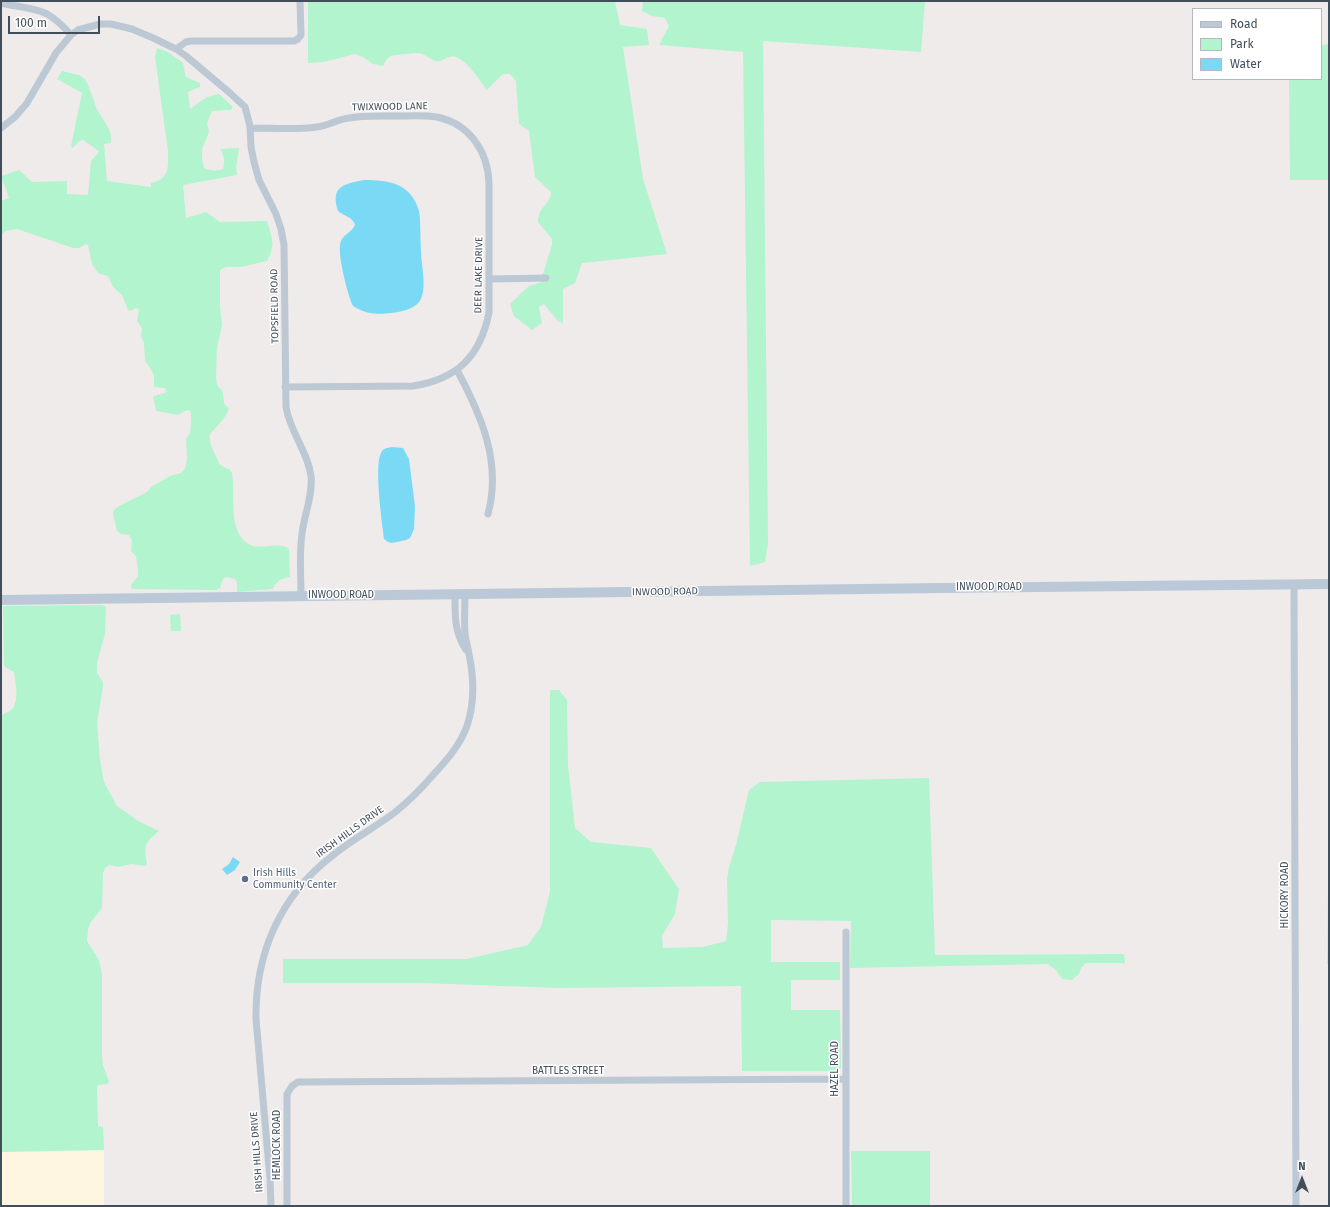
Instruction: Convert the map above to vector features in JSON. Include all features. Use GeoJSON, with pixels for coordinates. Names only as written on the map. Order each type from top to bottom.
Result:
{"type":"FeatureCollection","features":[{"type":"Feature","properties":{"kind":"street"},"geometry":{"type":"LineString","coordinates":[[176,49],[186,42],[191,41],[294,41],[301,35],[300,1]]}},
{"type":"Feature","properties":{"kind":"street"},"geometry":{"type":"LineString","coordinates":[[1,4],[29,8],[48,14],[71,35]]}},
{"type":"Feature","properties":{"kind":"street","name":"TOPSFIELD ROAD"},"geometry":{"type":"LineString","coordinates":[[1,128],[15,117],[27,103],[56,53],[71,35],[88,26],[100,24],[112,24],[132,29],[176,49],[241,102],[247,113],[254,162],[262,188],[276,214],[284,244],[285,387],[287,414],[307,460],[312,486],[302,536],[301,595]]}},
{"type":"Feature","properties":{"kind":"street","name":"TWIXWOOD LANE"},"geometry":{"type":"LineString","coordinates":[[250,128],[318,127],[344,119],[358,117],[436,117]]}},
{"type":"Feature","properties":{"kind":"street","name":"DEER LAKE DRIVE"},"geometry":{"type":"LineString","coordinates":[[285,387],[413,386],[427,384],[457,370],[474,353],[479,345],[486,328],[490,306],[489,183],[486,161],[478,144],[466,131],[453,122],[436,117]]}},
{"type":"Feature","properties":{"kind":"street"},"geometry":{"type":"LineString","coordinates":[[490,279],[546,278]]}},
{"type":"Feature","properties":{"kind":"street"},"geometry":{"type":"LineString","coordinates":[[457,370],[477,410],[487,439],[492,483],[492,499],[488,514]]}},
{"type":"Feature","properties":{"kind":"street","name":"HICKORY ROAD"},"geometry":{"type":"LineString","coordinates":[[1294,584],[1296,1206]]}},
{"type":"Feature","properties":{"kind":"street","name":"INWOOD ROAD"},"geometry":{"type":"LineString","coordinates":[[1,600],[949,587],[1329,584]]}},
{"type":"Feature","properties":{"kind":"street","name":"IRISH HILLS DRIVE"},"geometry":{"type":"LineString","coordinates":[[270,1206],[270,1179],[256,1012],[258,980],[267,946],[281,914],[307,878],[331,856],[391,815],[412,798],[454,750],[466,729],[474,690],[473,674],[465,633],[460,594]]}},
{"type":"Feature","properties":{"kind":"street","name":"HAZEL ROAD"},"geometry":{"type":"LineString","coordinates":[[846,932],[846,1206]]}},
{"type":"Feature","properties":{"kind":"street","name":"BATTLES STREET"},"geometry":{"type":"LineString","coordinates":[[292,1086],[298,1082],[304,1081],[845,1079]]}},
{"type":"Feature","properties":{"kind":"street","name":"HEMLOCK ROAD"},"geometry":{"type":"LineString","coordinates":[[287,1206],[287,1094],[292,1086]]}},
{"type":"Feature","properties":{"kind":"shaded area"},"geometry":{"type":"Polygon","coordinates":[[[104,1150],[104,1206],[1,1206],[1,1152],[104,1150]]]}},
{"type":"Feature","properties":{"kind":"green space"},"geometry":{"type":"Polygon","coordinates":[[[308,1],[615,1],[620,25],[647,29],[649,45],[623,47],[643,179],[667,254],[582,263],[575,283],[563,289],[563,323],[558,321],[544,304],[539,307],[542,323],[532,330],[514,316],[510,304],[529,286],[540,283],[552,245],[552,239],[538,222],[540,212],[549,200],[551,192],[535,177],[529,131],[519,124],[516,81],[510,74],[503,74],[487,90],[478,77],[462,60],[455,57],[449,57],[441,61],[435,61],[423,54],[418,53],[391,56],[387,59],[383,66],[373,64],[363,57],[355,54],[324,62],[308,63],[308,1]]]}},
{"type":"Feature","properties":{"kind":"green space"},"geometry":{"type":"Polygon","coordinates":[[[643,1],[925,1],[921,52],[763,41],[768,544],[765,562],[750,566],[743,52],[659,45],[669,26],[665,18],[652,16],[642,11],[643,1]]]}},
{"type":"Feature","properties":{"kind":"green space"},"geometry":{"type":"Polygon","coordinates":[[[1329,44],[1329,180],[1290,180],[1289,80],[1322,80],[1322,45],[1329,44]]]}},
{"type":"Feature","properties":{"kind":"green space"},"geometry":{"type":"Polygon","coordinates":[[[157,48],[168,52],[183,63],[186,77],[200,83],[200,87],[188,92],[190,109],[207,97],[219,94],[233,107],[231,110],[212,111],[207,123],[209,131],[202,149],[202,159],[204,168],[209,170],[223,169],[224,158],[220,149],[239,148],[236,167],[237,175],[183,185],[186,218],[206,212],[220,222],[267,221],[272,237],[272,251],[267,261],[241,267],[226,267],[220,270],[220,306],[222,325],[217,348],[216,378],[217,385],[223,392],[224,404],[229,408],[224,419],[210,434],[210,438],[211,446],[220,465],[230,470],[232,473],[235,520],[241,537],[247,543],[252,545],[280,546],[289,549],[290,577],[279,581],[273,589],[237,592],[237,582],[235,579],[226,577],[223,579],[220,588],[216,590],[132,589],[131,585],[138,576],[136,556],[131,551],[132,541],[129,535],[121,534],[117,531],[113,514],[114,510],[147,492],[151,487],[170,476],[181,473],[185,469],[187,459],[186,439],[190,433],[191,424],[190,410],[184,411],[178,415],[156,410],[153,397],[165,393],[166,390],[165,388],[154,387],[154,376],[145,361],[144,343],[141,336],[142,328],[137,321],[139,309],[136,308],[130,311],[128,310],[122,295],[113,287],[108,276],[98,273],[92,264],[88,245],[86,244],[79,248],[73,248],[17,229],[6,231],[1,234],[1,201],[9,198],[1,176],[19,170],[32,182],[67,181],[67,194],[88,195],[91,161],[99,151],[83,140],[79,141],[73,148],[71,146],[82,93],[57,79],[62,71],[79,75],[85,79],[98,111],[108,126],[111,134],[111,143],[104,144],[107,181],[151,187],[151,183],[162,179],[165,176],[168,168],[168,151],[155,57],[157,48]]]}},
{"type":"Feature","properties":{"kind":"green space"},"geometry":{"type":"Polygon","coordinates":[[[102,605],[106,607],[105,634],[97,663],[97,673],[103,682],[103,687],[97,722],[100,760],[104,782],[117,806],[140,822],[159,831],[146,845],[147,864],[145,866],[131,864],[118,867],[110,865],[105,868],[103,873],[102,908],[91,922],[88,929],[87,941],[99,960],[102,974],[102,1057],[109,1082],[107,1084],[98,1085],[97,1087],[98,1126],[103,1127],[104,1150],[1,1152],[1,715],[12,709],[16,701],[14,672],[5,667],[4,664],[3,606],[102,605]]]}},
{"type":"Feature","properties":{"kind":"green space"},"geometry":{"type":"Polygon","coordinates":[[[180,614],[181,631],[171,631],[170,615],[180,614]]]}},
{"type":"Feature","properties":{"kind":"green space"},"geometry":{"type":"Polygon","coordinates":[[[550,690],[559,690],[567,700],[568,765],[575,828],[591,842],[651,848],[679,889],[675,914],[662,936],[663,948],[703,947],[726,941],[728,924],[727,878],[729,867],[736,845],[749,790],[760,782],[929,778],[935,955],[1124,954],[1125,963],[1086,963],[1081,968],[1079,974],[1072,980],[1062,979],[1056,970],[1048,964],[850,968],[851,921],[771,920],[771,962],[840,962],[840,980],[791,980],[791,1010],[840,1010],[841,1068],[834,1071],[742,1071],[741,986],[559,988],[422,983],[283,983],[283,959],[467,959],[528,945],[541,927],[550,891],[550,690]]]}},
{"type":"Feature","properties":{"kind":"green space"},"geometry":{"type":"Polygon","coordinates":[[[1328,891],[1329,964],[1327,964],[1328,891]]]}},
{"type":"Feature","properties":{"kind":"green space"},"geometry":{"type":"Polygon","coordinates":[[[851,1151],[930,1151],[930,1206],[852,1206],[851,1151]]]}},
{"type":"Feature","properties":{"kind":"water"},"geometry":{"type":"Polygon","coordinates":[[[364,180],[390,182],[398,185],[411,194],[419,211],[424,284],[422,297],[415,306],[410,309],[382,314],[366,312],[353,306],[348,293],[341,263],[340,246],[342,239],[355,225],[350,218],[338,211],[336,196],[337,191],[345,185],[364,180]]]}},
{"type":"Feature","properties":{"kind":"water"},"geometry":{"type":"Polygon","coordinates":[[[385,448],[403,448],[409,459],[415,506],[414,529],[410,538],[392,543],[384,539],[378,470],[382,451],[385,448]]]}},
{"type":"Feature","properties":{"kind":"water"},"geometry":{"type":"Polygon","coordinates":[[[233,857],[240,862],[235,870],[227,875],[222,869],[229,864],[233,857]]]}},
{"type":"Feature","properties":{"kind":"place","name":"Irish Hills Community Center"},"geometry":{"type":"Point","coordinates":[245,879]}}]}
